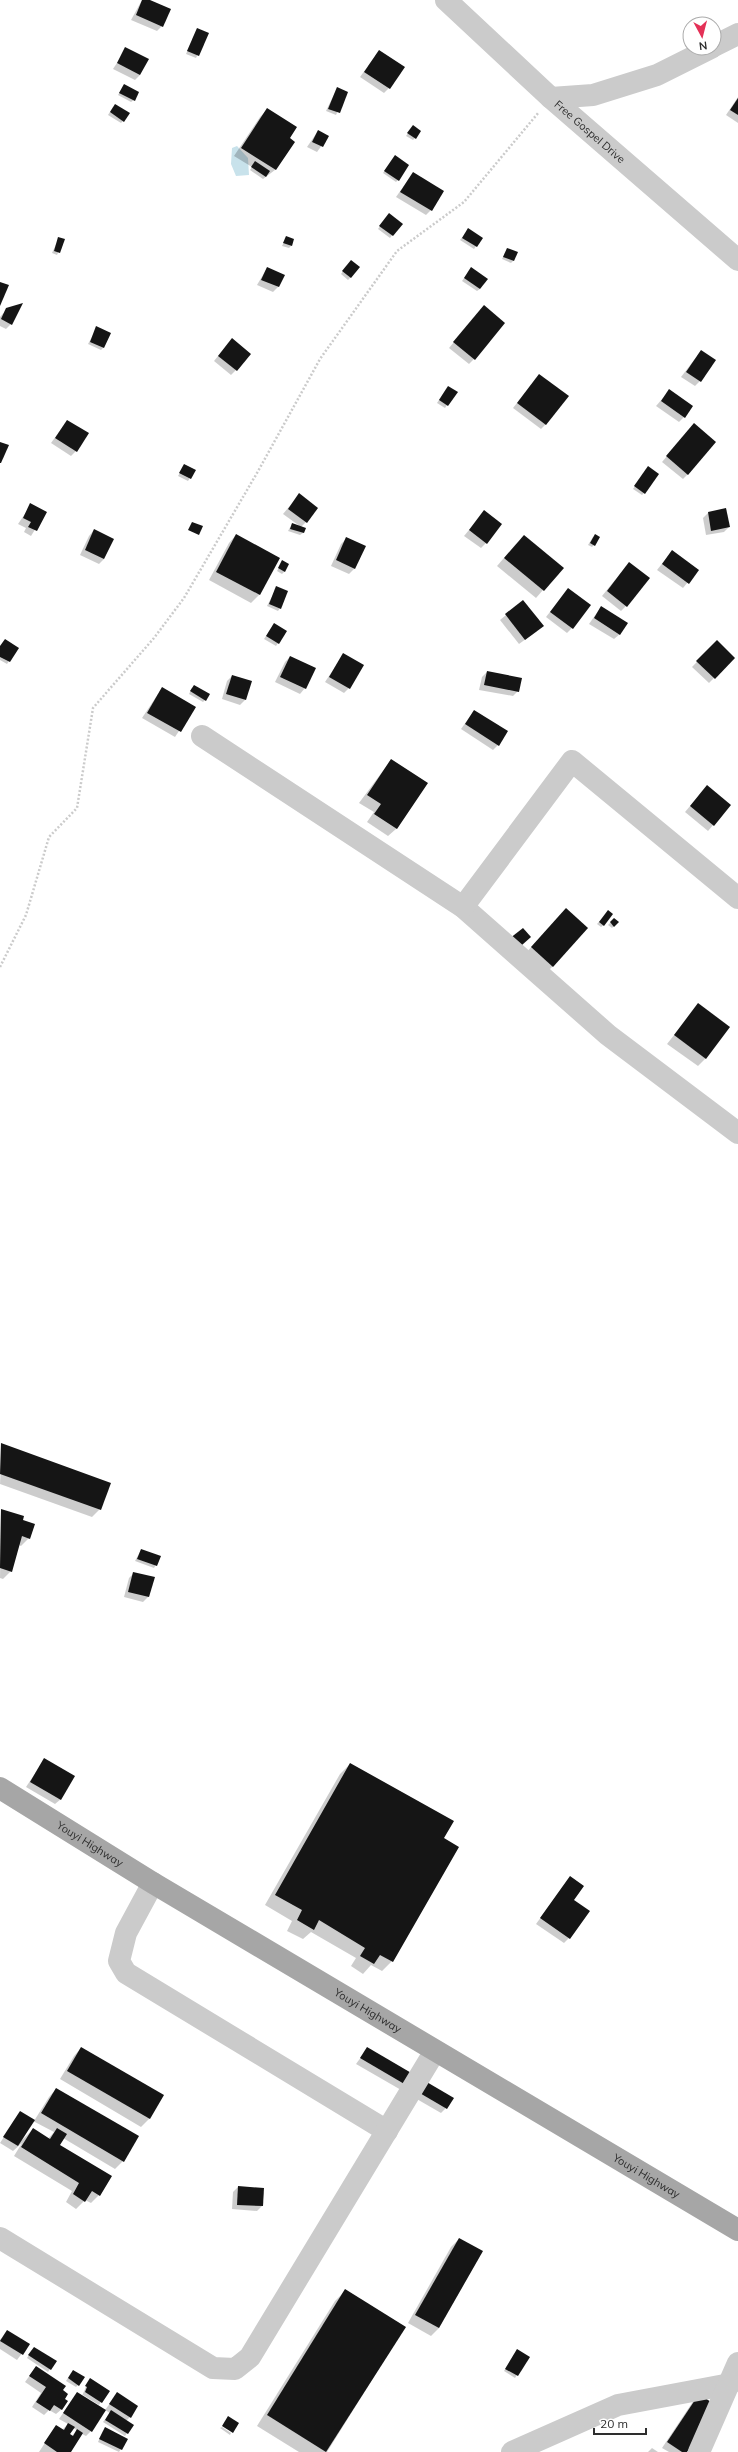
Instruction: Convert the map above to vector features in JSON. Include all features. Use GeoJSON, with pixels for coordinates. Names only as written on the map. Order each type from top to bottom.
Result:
{"type":"FeatureCollection","features":[{"type":"Feature","properties":{"kind":"main road","name":"Youyi Highway"},"geometry":{"type":"LineString","coordinates":[[0,1788],[153,1883],[738,2230]]}},
{"type":"Feature","properties":{"kind":"street","name":"Free Gospel Drive"},"geometry":{"type":"LineString","coordinates":[[446,0],[551,98],[738,260]]}},
{"type":"Feature","properties":{"kind":"street"},"geometry":{"type":"LineString","coordinates":[[722,42],[738,34]]}},
{"type":"Feature","properties":{"kind":"street"},"geometry":{"type":"LineString","coordinates":[[551,98],[593,95],[607,91],[657,75],[695,56]]}},
{"type":"Feature","properties":{"kind":"street"},"geometry":{"type":"LineString","coordinates":[[202,736],[463,907],[608,1035],[735,1125]]}},
{"type":"Feature","properties":{"kind":"street"},"geometry":{"type":"LineString","coordinates":[[463,907],[572,762],[738,898]]}},
{"type":"Feature","properties":{"kind":"street"},"geometry":{"type":"LineString","coordinates":[[153,1883],[126,1933],[118,1961],[126,1973],[387,2131]]}},
{"type":"Feature","properties":{"kind":"street"},"geometry":{"type":"LineString","coordinates":[[0,2238],[213,2368],[235,2369],[250,2357],[435,2051]]}},
{"type":"Feature","properties":{"kind":"street"},"geometry":{"type":"LineString","coordinates":[[699,2452],[738,2363]]}},
{"type":"Feature","properties":{"kind":"street"},"geometry":{"type":"LineString","coordinates":[[512,2452],[618,2405],[730,2384]]}},
{"type":"Feature","properties":{"kind":"path"},"geometry":{"type":"LineString","coordinates":[[0,967],[26,915],[49,837],[77,808],[93,708],[154,638],[184,598],[257,473],[320,360],[397,251],[464,202],[551,98]]}},
{"type":"Feature","properties":{"kind":"water"},"geometry":{"type":"Polygon","coordinates":[[[237,146],[248,158],[249,175],[236,176],[231,164],[232,148],[237,146]]]}},
{"type":"Feature","properties":{"kind":"building"},"geometry":{"type":"Polygon","coordinates":[[[142,0],[150,0],[171,9],[163,27],[136,15],[142,0]]]}},
{"type":"Feature","properties":{"kind":"building"},"geometry":{"type":"Polygon","coordinates":[[[197,28],[209,33],[199,56],[187,51],[197,28]]]}},
{"type":"Feature","properties":{"kind":"building"},"geometry":{"type":"Polygon","coordinates":[[[125,47],[149,59],[140,75],[117,63],[125,47]]]}},
{"type":"Feature","properties":{"kind":"building"},"geometry":{"type":"Polygon","coordinates":[[[379,50],[405,67],[390,89],[364,72],[379,50]]]}},
{"type":"Feature","properties":{"kind":"building"},"geometry":{"type":"Polygon","coordinates":[[[124,84],[139,92],[135,101],[119,93],[124,84]]]}},
{"type":"Feature","properties":{"kind":"building"},"geometry":{"type":"Polygon","coordinates":[[[337,87],[348,92],[340,113],[328,109],[337,87]]]}},
{"type":"Feature","properties":{"kind":"building"},"geometry":{"type":"Polygon","coordinates":[[[738,98],[738,115],[730,110],[738,98]]]}},
{"type":"Feature","properties":{"kind":"building"},"geometry":{"type":"Polygon","coordinates":[[[115,104],[130,113],[124,122],[110,112],[115,104]]]}},
{"type":"Feature","properties":{"kind":"building"},"geometry":{"type":"Polygon","coordinates":[[[267,108],[297,127],[290,138],[295,142],[276,170],[241,148],[267,108]]]}},
{"type":"Feature","properties":{"kind":"building"},"geometry":{"type":"Polygon","coordinates":[[[413,125],[421,131],[416,139],[407,133],[413,125]]]}},
{"type":"Feature","properties":{"kind":"building"},"geometry":{"type":"Polygon","coordinates":[[[318,130],[329,136],[323,147],[312,142],[318,130]]]}},
{"type":"Feature","properties":{"kind":"building"},"geometry":{"type":"Polygon","coordinates":[[[395,155],[409,165],[399,181],[384,171],[395,155]]]}},
{"type":"Feature","properties":{"kind":"building"},"geometry":{"type":"Polygon","coordinates":[[[255,161],[270,171],[266,177],[251,167],[255,161]]]}},
{"type":"Feature","properties":{"kind":"building"},"geometry":{"type":"Polygon","coordinates":[[[413,172],[444,191],[432,211],[400,192],[413,172]]]}},
{"type":"Feature","properties":{"kind":"building"},"geometry":{"type":"Polygon","coordinates":[[[389,213],[403,224],[393,236],[379,226],[389,213]]]}},
{"type":"Feature","properties":{"kind":"building"},"geometry":{"type":"Polygon","coordinates":[[[468,228],[483,238],[477,247],[462,238],[468,228]]]}},
{"type":"Feature","properties":{"kind":"building"},"geometry":{"type":"Polygon","coordinates":[[[286,236],[294,239],[292,246],[283,243],[286,236]]]}},
{"type":"Feature","properties":{"kind":"building"},"geometry":{"type":"Polygon","coordinates":[[[58,237],[65,239],[60,253],[54,251],[58,237]]]}},
{"type":"Feature","properties":{"kind":"building"},"geometry":{"type":"Polygon","coordinates":[[[507,248],[518,252],[514,261],[503,257],[507,248]]]}},
{"type":"Feature","properties":{"kind":"building"},"geometry":{"type":"Polygon","coordinates":[[[351,260],[360,267],[351,278],[342,271],[351,260]]]}},
{"type":"Feature","properties":{"kind":"building"},"geometry":{"type":"Polygon","coordinates":[[[267,267],[285,275],[279,287],[261,280],[267,267]]]}},
{"type":"Feature","properties":{"kind":"building"},"geometry":{"type":"Polygon","coordinates":[[[471,267],[488,279],[480,289],[464,278],[471,267]]]}},
{"type":"Feature","properties":{"kind":"building"},"geometry":{"type":"Polygon","coordinates":[[[0,282],[9,285],[0,306],[0,282]]]}},
{"type":"Feature","properties":{"kind":"building"},"geometry":{"type":"Polygon","coordinates":[[[23,303],[12,325],[1,319],[6,308],[23,303]]]}},
{"type":"Feature","properties":{"kind":"building"},"geometry":{"type":"Polygon","coordinates":[[[484,305],[505,323],[475,360],[453,342],[484,305]]]}},
{"type":"Feature","properties":{"kind":"building"},"geometry":{"type":"Polygon","coordinates":[[[96,326],[111,333],[104,348],[90,342],[96,326]]]}},
{"type":"Feature","properties":{"kind":"building"},"geometry":{"type":"Polygon","coordinates":[[[232,338],[251,354],[237,371],[218,356],[232,338]]]}},
{"type":"Feature","properties":{"kind":"building"},"geometry":{"type":"Polygon","coordinates":[[[701,350],[716,360],[701,382],[686,372],[701,350]]]}},
{"type":"Feature","properties":{"kind":"building"},"geometry":{"type":"Polygon","coordinates":[[[539,374],[569,396],[546,425],[517,403],[539,374]]]}},
{"type":"Feature","properties":{"kind":"building"},"geometry":{"type":"Polygon","coordinates":[[[448,386],[458,392],[448,406],[439,400],[448,386]]]}},
{"type":"Feature","properties":{"kind":"building"},"geometry":{"type":"Polygon","coordinates":[[[669,389],[693,406],[685,418],[661,401],[669,389]]]}},
{"type":"Feature","properties":{"kind":"building"},"geometry":{"type":"Polygon","coordinates":[[[67,420],[89,433],[77,452],[55,438],[67,420]]]}},
{"type":"Feature","properties":{"kind":"building"},"geometry":{"type":"Polygon","coordinates":[[[694,423],[716,442],[688,475],[666,456],[694,423]]]}},
{"type":"Feature","properties":{"kind":"building"},"geometry":{"type":"Polygon","coordinates":[[[0,442],[9,445],[1,463],[0,463],[0,442]]]}},
{"type":"Feature","properties":{"kind":"building"},"geometry":{"type":"Polygon","coordinates":[[[184,464],[196,470],[191,479],[179,473],[184,464]]]}},
{"type":"Feature","properties":{"kind":"building"},"geometry":{"type":"Polygon","coordinates":[[[648,466],[659,474],[645,494],[634,486],[648,466]]]}},
{"type":"Feature","properties":{"kind":"building"},"geometry":{"type":"Polygon","coordinates":[[[299,493],[318,508],[307,523],[288,509],[299,493]]]}},
{"type":"Feature","properties":{"kind":"building"},"geometry":{"type":"Polygon","coordinates":[[[30,503],[47,512],[37,531],[28,527],[31,522],[23,518],[30,503]]]}},
{"type":"Feature","properties":{"kind":"building"},"geometry":{"type":"Polygon","coordinates":[[[726,508],[730,527],[711,531],[708,512],[726,508]]]}},
{"type":"Feature","properties":{"kind":"building"},"geometry":{"type":"Polygon","coordinates":[[[484,510],[502,524],[487,544],[469,530],[484,510]]]}},
{"type":"Feature","properties":{"kind":"building"},"geometry":{"type":"Polygon","coordinates":[[[192,522],[203,526],[199,535],[188,530],[192,522]]]}},
{"type":"Feature","properties":{"kind":"building"},"geometry":{"type":"Polygon","coordinates":[[[292,523],[306,528],[304,533],[290,529],[292,523]]]}},
{"type":"Feature","properties":{"kind":"building"},"geometry":{"type":"Polygon","coordinates":[[[94,529],[114,539],[104,559],[85,550],[94,529]]]}},
{"type":"Feature","properties":{"kind":"building"},"geometry":{"type":"Polygon","coordinates":[[[236,534],[280,558],[260,595],[216,572],[236,534]]]}},
{"type":"Feature","properties":{"kind":"building"},"geometry":{"type":"Polygon","coordinates":[[[595,534],[600,537],[595,546],[590,543],[595,534]]]}},
{"type":"Feature","properties":{"kind":"building"},"geometry":{"type":"Polygon","coordinates":[[[524,535],[564,568],[544,591],[504,558],[524,535]]]}},
{"type":"Feature","properties":{"kind":"building"},"geometry":{"type":"Polygon","coordinates":[[[346,537],[366,546],[355,569],[336,560],[346,537]]]}},
{"type":"Feature","properties":{"kind":"building"},"geometry":{"type":"Polygon","coordinates":[[[672,550],[699,570],[689,584],[662,564],[672,550]]]}},
{"type":"Feature","properties":{"kind":"building"},"geometry":{"type":"Polygon","coordinates":[[[282,560],[289,564],[285,572],[278,568],[282,560]]]}},
{"type":"Feature","properties":{"kind":"building"},"geometry":{"type":"Polygon","coordinates":[[[629,562],[650,578],[627,607],[607,591],[629,562]]]}},
{"type":"Feature","properties":{"kind":"building"},"geometry":{"type":"Polygon","coordinates":[[[276,586],[288,591],[281,609],[269,604],[276,586]]]}},
{"type":"Feature","properties":{"kind":"building"},"geometry":{"type":"Polygon","coordinates":[[[568,588],[591,605],[573,629],[550,612],[568,588]]]}},
{"type":"Feature","properties":{"kind":"building"},"geometry":{"type":"Polygon","coordinates":[[[523,600],[544,626],[525,640],[505,614],[523,600]]]}},
{"type":"Feature","properties":{"kind":"building"},"geometry":{"type":"Polygon","coordinates":[[[601,606],[628,623],[620,635],[594,618],[601,606]]]}},
{"type":"Feature","properties":{"kind":"building"},"geometry":{"type":"Polygon","coordinates":[[[274,623],[287,631],[279,644],[266,636],[274,623]]]}},
{"type":"Feature","properties":{"kind":"building"},"geometry":{"type":"Polygon","coordinates":[[[5,639],[19,648],[10,662],[0,657],[0,646],[5,639]]]}},
{"type":"Feature","properties":{"kind":"building"},"geometry":{"type":"Polygon","coordinates":[[[717,640],[735,658],[715,679],[696,661],[717,640]]]}},
{"type":"Feature","properties":{"kind":"building"},"geometry":{"type":"Polygon","coordinates":[[[343,653],[364,665],[350,689],[329,677],[343,653]]]}},
{"type":"Feature","properties":{"kind":"building"},"geometry":{"type":"Polygon","coordinates":[[[290,656],[316,668],[306,689],[280,677],[290,656]]]}},
{"type":"Feature","properties":{"kind":"building"},"geometry":{"type":"Polygon","coordinates":[[[487,671],[522,678],[519,692],[484,685],[487,671]]]}},
{"type":"Feature","properties":{"kind":"building"},"geometry":{"type":"Polygon","coordinates":[[[232,675],[252,681],[246,700],[226,694],[232,675]]]}},
{"type":"Feature","properties":{"kind":"building"},"geometry":{"type":"Polygon","coordinates":[[[194,685],[210,694],[206,701],[190,691],[194,685]]]}},
{"type":"Feature","properties":{"kind":"building"},"geometry":{"type":"Polygon","coordinates":[[[162,687],[196,707],[181,732],[147,713],[162,687]]]}},
{"type":"Feature","properties":{"kind":"building"},"geometry":{"type":"Polygon","coordinates":[[[474,710],[508,731],[499,746],[465,724],[474,710]]]}},
{"type":"Feature","properties":{"kind":"building"},"geometry":{"type":"Polygon","coordinates":[[[391,759],[428,783],[397,829],[374,814],[381,804],[367,795],[391,759]]]}},
{"type":"Feature","properties":{"kind":"building"},"geometry":{"type":"Polygon","coordinates":[[[707,785],[731,805],[714,826],[690,806],[707,785]]]}},
{"type":"Feature","properties":{"kind":"building"},"geometry":{"type":"Polygon","coordinates":[[[566,908],[588,928],[553,967],[531,947],[566,908]]]}},
{"type":"Feature","properties":{"kind":"building"},"geometry":{"type":"Polygon","coordinates":[[[608,910],[613,914],[604,926],[599,922],[608,910]]]}},
{"type":"Feature","properties":{"kind":"building"},"geometry":{"type":"Polygon","coordinates":[[[614,918],[619,922],[614,927],[610,922],[614,918]]]}},
{"type":"Feature","properties":{"kind":"building"},"geometry":{"type":"Polygon","coordinates":[[[523,928],[531,937],[513,953],[504,943],[523,928]]]}},
{"type":"Feature","properties":{"kind":"building"},"geometry":{"type":"Polygon","coordinates":[[[698,1003],[730,1027],[706,1059],[674,1035],[698,1003]]]}},
{"type":"Feature","properties":{"kind":"building"},"geometry":{"type":"Polygon","coordinates":[[[1,1443],[111,1483],[101,1510],[0,1474],[1,1443]]]}},
{"type":"Feature","properties":{"kind":"building"},"geometry":{"type":"Polygon","coordinates":[[[1,1509],[24,1516],[23,1520],[35,1524],[30,1539],[22,1536],[12,1572],[0,1568],[1,1509]]]}},
{"type":"Feature","properties":{"kind":"building"},"geometry":{"type":"Polygon","coordinates":[[[141,1549],[161,1556],[157,1566],[137,1559],[141,1549]]]}},
{"type":"Feature","properties":{"kind":"building"},"geometry":{"type":"Polygon","coordinates":[[[133,1572],[155,1577],[149,1597],[128,1592],[133,1572]]]}},
{"type":"Feature","properties":{"kind":"building"},"geometry":{"type":"Polygon","coordinates":[[[44,1758],[75,1776],[61,1800],[30,1782],[44,1758]]]}},
{"type":"Feature","properties":{"kind":"building"},"geometry":{"type":"Polygon","coordinates":[[[350,1763],[454,1821],[444,1838],[459,1847],[393,1962],[380,1955],[374,1964],[360,1956],[365,1948],[319,1920],[314,1930],[297,1920],[302,1910],[275,1895],[350,1763]]]}},
{"type":"Feature","properties":{"kind":"building"},"geometry":{"type":"Polygon","coordinates":[[[570,1876],[584,1886],[574,1900],[590,1911],[570,1939],[540,1918],[570,1876]]]}},
{"type":"Feature","properties":{"kind":"building"},"geometry":{"type":"Polygon","coordinates":[[[81,2047],[164,2095],[150,2119],[67,2071],[81,2047]]]}},
{"type":"Feature","properties":{"kind":"building"},"geometry":{"type":"Polygon","coordinates":[[[367,2047],[454,2098],[447,2109],[360,2058],[367,2047]]]}},
{"type":"Feature","properties":{"kind":"building"},"geometry":{"type":"Polygon","coordinates":[[[56,2088],[139,2136],[124,2162],[41,2113],[56,2088]]]}},
{"type":"Feature","properties":{"kind":"building"},"geometry":{"type":"Polygon","coordinates":[[[20,2111],[35,2120],[18,2146],[3,2137],[20,2111]]]}},
{"type":"Feature","properties":{"kind":"building"},"geometry":{"type":"Polygon","coordinates":[[[33,2128],[50,2139],[57,2128],[67,2134],[60,2145],[112,2176],[100,2196],[92,2191],[85,2202],[73,2194],[79,2183],[21,2147],[33,2128]]]}},
{"type":"Feature","properties":{"kind":"building"},"geometry":{"type":"Polygon","coordinates":[[[238,2186],[264,2188],[263,2206],[237,2205],[238,2186]]]}},
{"type":"Feature","properties":{"kind":"building"},"geometry":{"type":"Polygon","coordinates":[[[459,2238],[483,2251],[439,2328],[415,2315],[459,2238]]]}},
{"type":"Feature","properties":{"kind":"building"},"geometry":{"type":"Polygon","coordinates":[[[345,2289],[406,2327],[326,2452],[267,2415],[345,2289]]]}},
{"type":"Feature","properties":{"kind":"building"},"geometry":{"type":"Polygon","coordinates":[[[7,2330],[30,2344],[23,2355],[0,2341],[7,2330]]]}},
{"type":"Feature","properties":{"kind":"building"},"geometry":{"type":"Polygon","coordinates":[[[34,2347],[57,2361],[51,2370],[28,2355],[34,2347]]]}},
{"type":"Feature","properties":{"kind":"building"},"geometry":{"type":"Polygon","coordinates":[[[517,2349],[530,2357],[518,2376],[505,2369],[517,2349]]]}},
{"type":"Feature","properties":{"kind":"building"},"geometry":{"type":"Polygon","coordinates":[[[36,2366],[66,2386],[63,2390],[68,2394],[65,2399],[68,2401],[62,2410],[54,2405],[50,2411],[36,2402],[46,2387],[29,2376],[36,2366]]]}},
{"type":"Feature","properties":{"kind":"building"},"geometry":{"type":"Polygon","coordinates":[[[73,2370],[85,2377],[79,2386],[68,2378],[73,2370]]]}},
{"type":"Feature","properties":{"kind":"building"},"geometry":{"type":"Polygon","coordinates":[[[90,2378],[110,2391],[102,2403],[85,2392],[87,2387],[85,2386],[90,2378]]]}},
{"type":"Feature","properties":{"kind":"building"},"geometry":{"type":"Polygon","coordinates":[[[77,2392],[106,2410],[92,2432],[63,2413],[77,2392]]]}},
{"type":"Feature","properties":{"kind":"building"},"geometry":{"type":"Polygon","coordinates":[[[117,2392],[138,2406],[131,2418],[109,2404],[117,2392]]]}},
{"type":"Feature","properties":{"kind":"building"},"geometry":{"type":"Polygon","coordinates":[[[699,2394],[717,2406],[687,2452],[682,2452],[667,2442],[699,2394]]]}},
{"type":"Feature","properties":{"kind":"building"},"geometry":{"type":"Polygon","coordinates":[[[111,2410],[134,2425],[128,2434],[105,2420],[111,2410]]]}},
{"type":"Feature","properties":{"kind":"building"},"geometry":{"type":"Polygon","coordinates":[[[228,2416],[239,2423],[233,2433],[222,2426],[228,2416]]]}},
{"type":"Feature","properties":{"kind":"building"},"geometry":{"type":"Polygon","coordinates":[[[68,2423],[75,2427],[70,2434],[73,2436],[77,2429],[83,2433],[71,2452],[57,2452],[44,2443],[56,2425],[64,2430],[68,2423]]]}},
{"type":"Feature","properties":{"kind":"building"},"geometry":{"type":"Polygon","coordinates":[[[105,2427],[128,2439],[122,2450],[99,2439],[105,2427]]]}}]}
